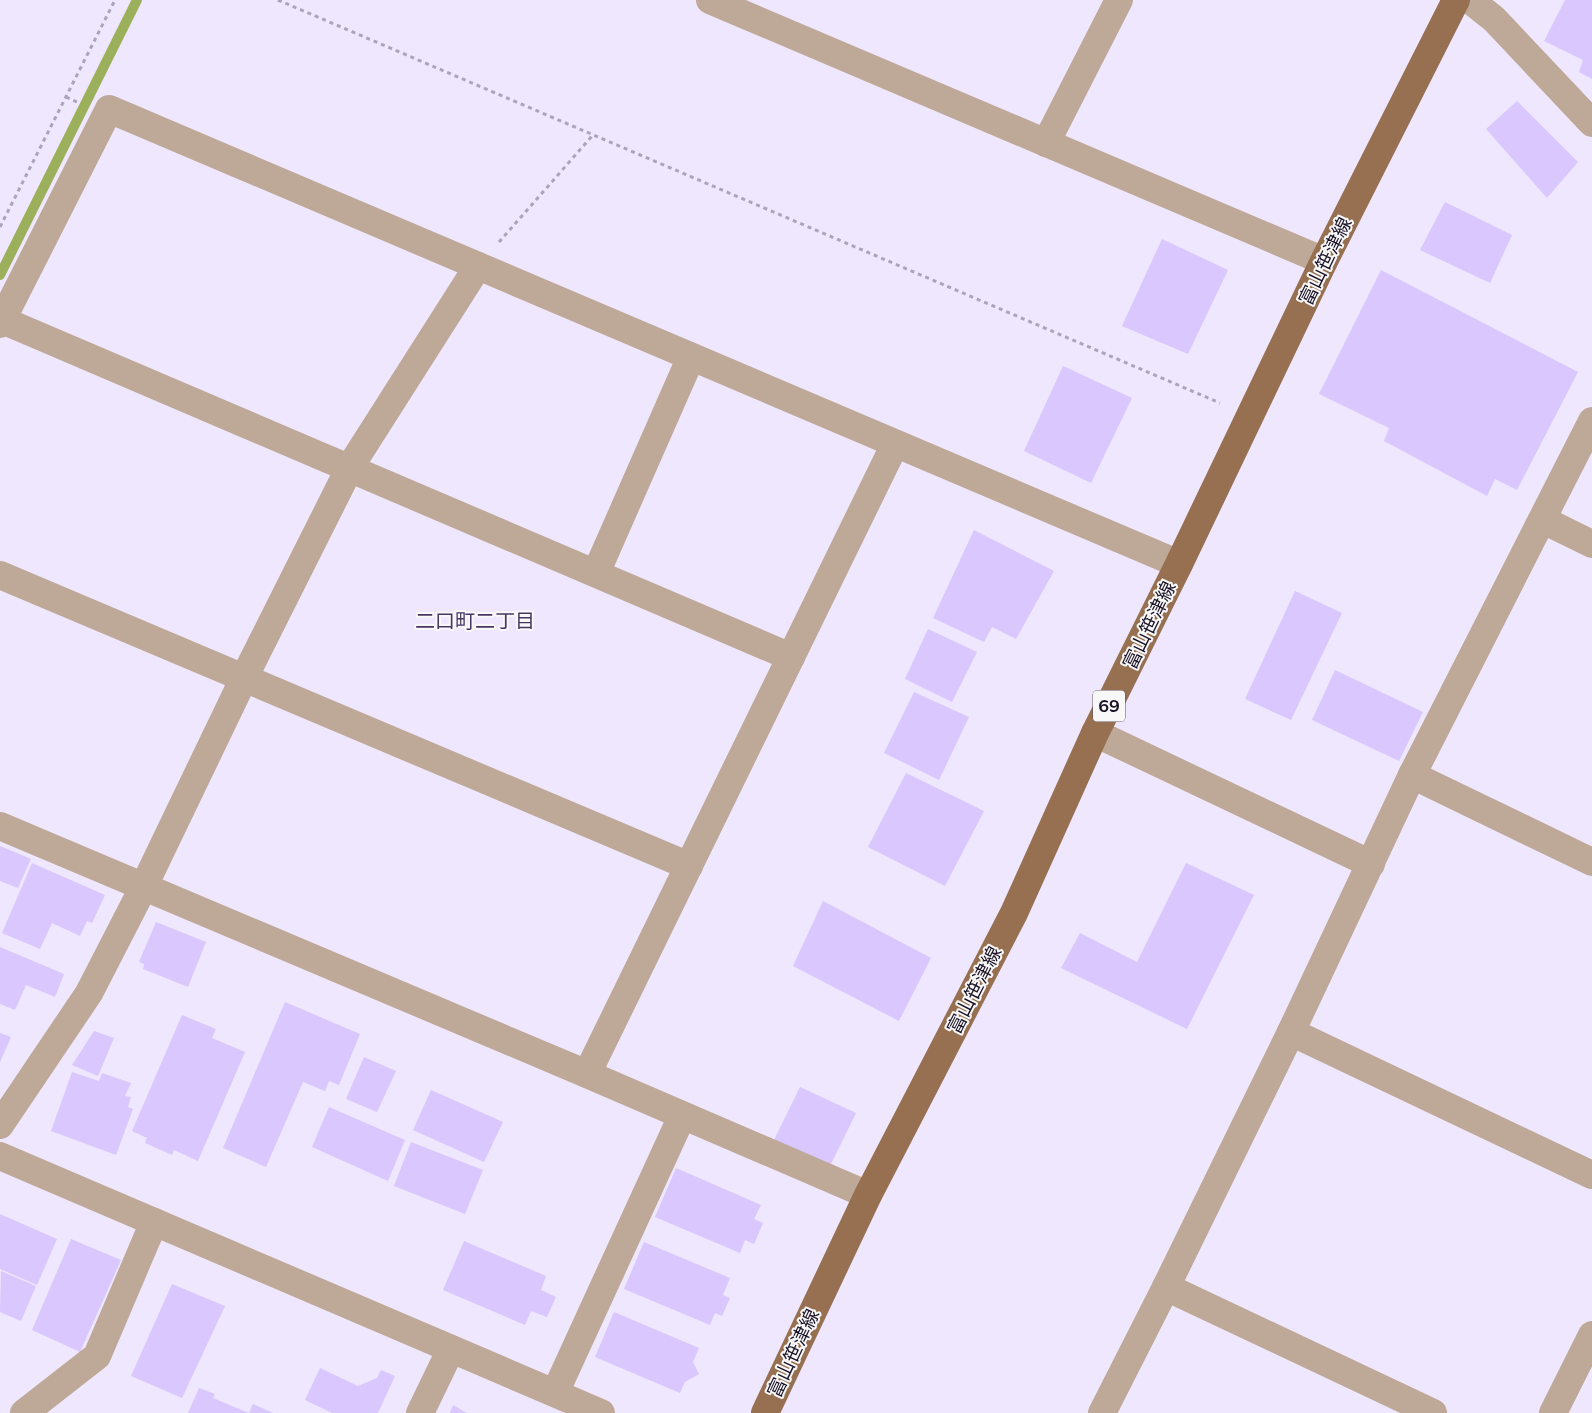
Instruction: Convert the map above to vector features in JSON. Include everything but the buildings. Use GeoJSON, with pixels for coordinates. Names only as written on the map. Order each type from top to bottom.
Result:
{"type":"FeatureCollection","features":[{"type":"Feature","properties":{"kind":"main road","name":"富山笹津線"},"geometry":{"type":"LineString","coordinates":[[764,1413],[868,1195],[1014,913],[1095,733],[1179,564],[1324,261],[1456,0]]}},
{"type":"Feature","properties":{"kind":"street"},"geometry":{"type":"LineString","coordinates":[[710,0],[1324,261]]}},
{"type":"Feature","properties":{"kind":"street"},"geometry":{"type":"LineString","coordinates":[[1046,143],[1119,0]]}},
{"type":"Feature","properties":{"kind":"street"},"geometry":{"type":"LineString","coordinates":[[1470,0],[1494,19],[1592,123]]}},
{"type":"Feature","properties":{"kind":"street"},"geometry":{"type":"LineString","coordinates":[[791,657],[350,467],[1,322],[108,109],[1179,564]]}},
{"type":"Feature","properties":{"kind":"street"},"geometry":{"type":"LineString","coordinates":[[0,1124],[89,993],[143,888],[244,678],[350,467],[478,266]]}},
{"type":"Feature","properties":{"kind":"street"},"geometry":{"type":"LineString","coordinates":[[596,573],[691,357]]}},
{"type":"Feature","properties":{"kind":"street"},"geometry":{"type":"LineString","coordinates":[[1102,1413],[1291,1032],[1412,775],[1592,421]]}},
{"type":"Feature","properties":{"kind":"street"},"geometry":{"type":"LineString","coordinates":[[587,1074],[895,444]]}},
{"type":"Feature","properties":{"kind":"street"},"geometry":{"type":"LineString","coordinates":[[1543,520],[1592,544]]}},
{"type":"Feature","properties":{"kind":"street"},"geometry":{"type":"LineString","coordinates":[[0,575],[689,866]]}},
{"type":"Feature","properties":{"kind":"street"},"geometry":{"type":"LineString","coordinates":[[1095,733],[1371,864]]}},
{"type":"Feature","properties":{"kind":"street"},"geometry":{"type":"LineString","coordinates":[[1412,775],[1592,862]]}},
{"type":"Feature","properties":{"kind":"street"},"geometry":{"type":"LineString","coordinates":[[0,826],[868,1195]]}},
{"type":"Feature","properties":{"kind":"street"},"geometry":{"type":"LineString","coordinates":[[1291,1032],[1592,1175]]}},
{"type":"Feature","properties":{"kind":"street"},"geometry":{"type":"LineString","coordinates":[[555,1393],[682,1116]]}},
{"type":"Feature","properties":{"kind":"street"},"geometry":{"type":"LineString","coordinates":[[0,1156],[601,1413]]}},
{"type":"Feature","properties":{"kind":"street"},"geometry":{"type":"LineString","coordinates":[[24,1413],[97,1356],[154,1222]]}},
{"type":"Feature","properties":{"kind":"street"},"geometry":{"type":"LineString","coordinates":[[1166,1287],[1433,1413]]}},
{"type":"Feature","properties":{"kind":"street"},"geometry":{"type":"LineString","coordinates":[[1553,1413],[1592,1335]]}},
{"type":"Feature","properties":{"kind":"street"},"geometry":{"type":"LineString","coordinates":[[420,1413],[451,1349]]}},
{"type":"Feature","properties":{"kind":"path"},"geometry":{"type":"LineString","coordinates":[[0,228],[115,0]]}},
{"type":"Feature","properties":{"kind":"path"},"geometry":{"type":"LineString","coordinates":[[278,0],[1220,403]]}},
{"type":"Feature","properties":{"kind":"path"},"geometry":{"type":"LineString","coordinates":[[66,97],[72,100]]}},
{"type":"Feature","properties":{"kind":"path"},"geometry":{"type":"LineString","coordinates":[[478,266],[593,135]]}},
{"type":"Feature","properties":{"kind":"waterway"},"geometry":{"type":"LineString","coordinates":[[0,275],[137,0]]}},
{"type":"Feature","properties":{"kind":"district","name":"二口町二丁目"},"geometry":{"type":"Point","coordinates":[475,621]}}]}
